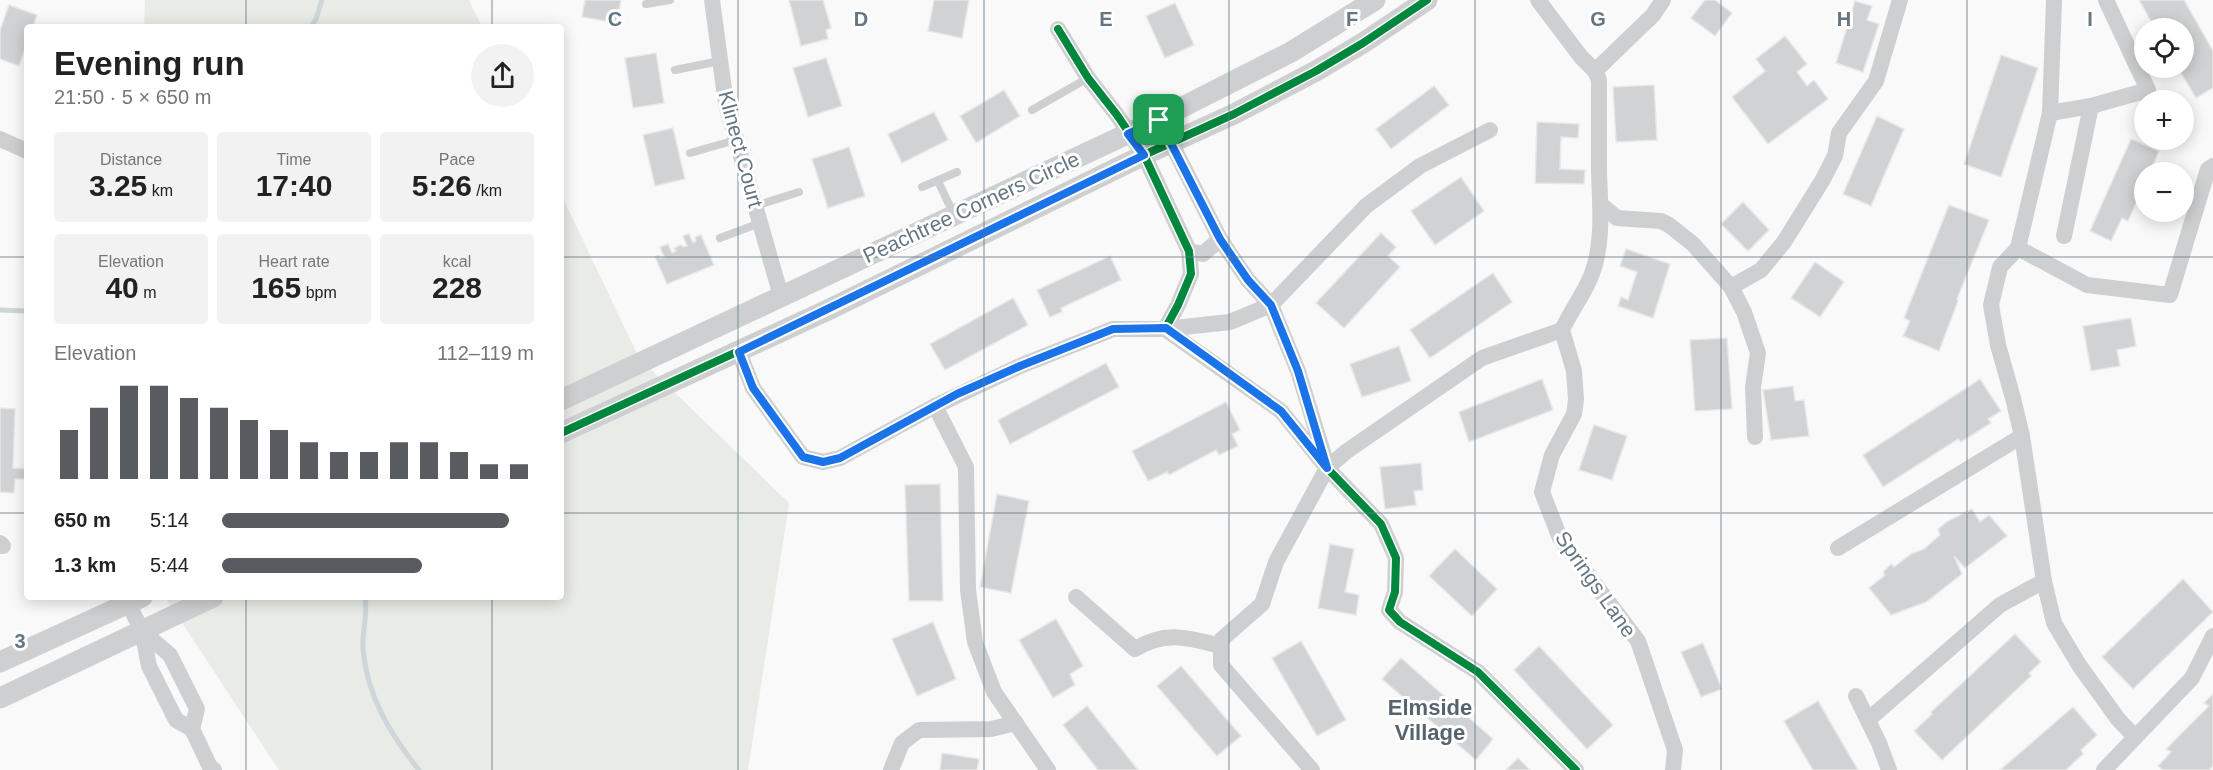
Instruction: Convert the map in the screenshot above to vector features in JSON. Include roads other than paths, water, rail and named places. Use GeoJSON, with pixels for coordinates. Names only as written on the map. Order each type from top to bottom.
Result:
{"type":"FeatureCollection","features":[{"type":"Feature","properties":{"kind":"street","name":"Klinect Court"},"geometry":{"type":"LineString","coordinates":[[712,0],[726,105],[781,296]]}},
{"type":"Feature","properties":{"kind":"street","name":"Peachtree Corners Circle"},"geometry":{"type":"LineString","coordinates":[[564,399],[1159,120],[1291,52],[1374,0]]}},
{"type":"Feature","properties":{"kind":"street","name":"Peachtree Corners Circle"},"geometry":{"type":"LineString","coordinates":[[564,432],[739,352],[1144,155],[1234,114],[1316,71],[1427,0]]}},
{"type":"Feature","properties":{"kind":"street"},"geometry":{"type":"LineString","coordinates":[[1312,770],[1221,665],[1221,640],[1262,604],[1276,562],[1327,468],[1347,451],[1482,358],[1562,330],[1583,294],[1594,268],[1599,250],[1599,80],[1595,71],[1581,57],[1539,0]]}},
{"type":"Feature","properties":{"kind":"street"},"geometry":{"type":"LineString","coordinates":[[1595,71],[1653,15],[1663,0]]}},
{"type":"Feature","properties":{"kind":"street"},"geometry":{"type":"LineString","coordinates":[[1731,287],[1761,270],[1784,242],[1822,181],[1835,156],[1839,133],[1875,81],[1900,0]]}},
{"type":"Feature","properties":{"kind":"street"},"geometry":{"type":"LineString","coordinates":[[2054,0],[2050,113],[2018,248],[2000,267],[1991,305],[1998,345],[2022,436],[2044,581],[2054,623],[2079,665],[2118,719],[2135,737]]}},
{"type":"Feature","properties":{"kind":"street"},"geometry":{"type":"LineString","coordinates":[[2050,113],[2091,106],[2148,90],[2106,0]]}},
{"type":"Feature","properties":{"kind":"street"},"geometry":{"type":"LineString","coordinates":[[1058,29],[1088,78],[1144,155],[1189,251],[1191,274],[1166,328]]}},
{"type":"Feature","properties":{"kind":"street"},"geometry":{"type":"LineString","coordinates":[[2064,236],[2091,106]]}},
{"type":"Feature","properties":{"kind":"street"},"geometry":{"type":"LineString","coordinates":[[1159,120],[1220,239],[1248,280],[1271,305],[1298,371],[1327,468]]}},
{"type":"Feature","properties":{"kind":"street"},"geometry":{"type":"LineString","coordinates":[[739,352],[753,388],[803,457],[823,462],[840,458],[935,406],[1020,366],[1113,329],[1166,328],[1230,322],[1271,305],[1366,206],[1420,166],[1490,130]]}},
{"type":"Feature","properties":{"kind":"street"},"geometry":{"type":"LineString","coordinates":[[0,139],[24,150]]}},
{"type":"Feature","properties":{"kind":"street"},"geometry":{"type":"LineString","coordinates":[[2018,248],[2087,285],[2170,295],[2208,169],[2213,166]]}},
{"type":"Feature","properties":{"kind":"street"},"geometry":{"type":"LineString","coordinates":[[1600,204],[1617,218],[1661,221],[1669,225],[1693,244],[1731,287],[1744,312],[1758,353],[1753,387],[1755,437]]}},
{"type":"Feature","properties":{"kind":"street"},"geometry":{"type":"LineString","coordinates":[[1189,251],[1203,254],[1220,239]]}},
{"type":"Feature","properties":{"kind":"street"},"geometry":{"type":"LineString","coordinates":[[1166,328],[1281,411],[1327,468],[1381,524],[1396,558],[1395,592],[1389,610],[1400,622],[1478,672],[1576,770]]}},
{"type":"Feature","properties":{"kind":"street","name":"Springs Lane"},"geometry":{"type":"LineString","coordinates":[[1562,330],[1574,371],[1576,400],[1574,414],[1552,455],[1542,492],[1560,538],[1638,641],[1675,750],[1673,770]]}},
{"type":"Feature","properties":{"kind":"street"},"geometry":{"type":"LineString","coordinates":[[935,406],[966,467],[968,590],[975,642],[994,692],[1048,770]]}},
{"type":"Feature","properties":{"kind":"street"},"geometry":{"type":"LineString","coordinates":[[1838,548],[2022,436]]}},
{"type":"Feature","properties":{"kind":"street"},"geometry":{"type":"LineString","coordinates":[[1868,720],[2000,605],[2044,581]]}},
{"type":"Feature","properties":{"kind":"street"},"geometry":{"type":"LineString","coordinates":[[1076,597],[1134,649],[1149,640],[1173,636],[1221,646]]}},
{"type":"Feature","properties":{"kind":"street"},"geometry":{"type":"LineString","coordinates":[[0,662],[135,600],[149,666],[176,720],[192,729],[214,770]]}},
{"type":"Feature","properties":{"kind":"street"},"geometry":{"type":"LineString","coordinates":[[0,698],[207,600]]}},
{"type":"Feature","properties":{"kind":"street"},"geometry":{"type":"LineString","coordinates":[[142,631],[170,655],[197,709],[192,729]]}},
{"type":"Feature","properties":{"kind":"street"},"geometry":{"type":"LineString","coordinates":[[2103,770],[2192,678],[2213,636]]}},
{"type":"Feature","properties":{"kind":"street"},"geometry":{"type":"LineString","coordinates":[[1856,696],[1889,770]]}},
{"type":"Feature","properties":{"kind":"street"},"geometry":{"type":"LineString","coordinates":[[891,770],[902,742],[919,730],[991,729],[1016,723]]}},
{"type":"Feature","properties":{"kind":"lane"},"geometry":{"type":"LineString","coordinates":[[646,4],[670,0]]}},
{"type":"Feature","properties":{"kind":"lane"},"geometry":{"type":"LineString","coordinates":[[675,70],[720,61]]}},
{"type":"Feature","properties":{"kind":"lane"},"geometry":{"type":"LineString","coordinates":[[1032,110],[1088,78]]}},
{"type":"Feature","properties":{"kind":"lane"},"geometry":{"type":"LineString","coordinates":[[690,153],[736,140]]}},
{"type":"Feature","properties":{"kind":"lane"},"geometry":{"type":"LineString","coordinates":[[922,188],[957,172]]}},
{"type":"Feature","properties":{"kind":"lane"},"geometry":{"type":"LineString","coordinates":[[938,182],[954,215]]}},
{"type":"Feature","properties":{"kind":"lane"},"geometry":{"type":"LineString","coordinates":[[755,206],[799,192]]}},
{"type":"Feature","properties":{"kind":"lane"},"geometry":{"type":"LineString","coordinates":[[720,238],[760,223]]}},
{"type":"Feature","properties":{"kind":"waterway"},"geometry":{"type":"LineString","coordinates":[[313,24],[322,0]]}},
{"type":"Feature","properties":{"kind":"waterway"},"geometry":{"type":"LineString","coordinates":[[0,310],[24,311]]}},
{"type":"Feature","properties":{"kind":"waterway"},"geometry":{"type":"LineString","coordinates":[[365,600],[363,649],[369,683],[390,728],[419,770]]}},
{"type":"Feature","properties":{"kind":"district","name":"Elmside Village"},"geometry":{"type":"Point","coordinates":[1430,720]}}]}
